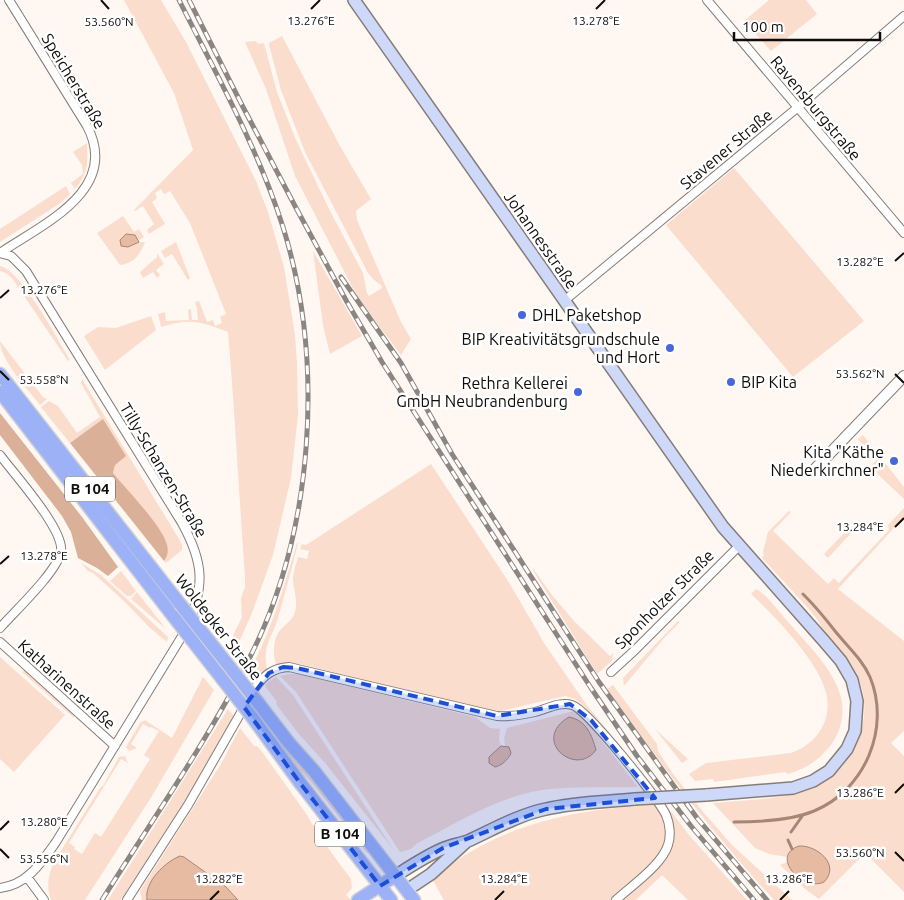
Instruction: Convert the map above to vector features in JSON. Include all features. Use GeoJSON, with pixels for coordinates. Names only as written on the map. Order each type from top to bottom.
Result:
{"type":"FeatureCollection","features":[{"type":"Feature","properties":{"kind":"main road","name":"Johannesstraße"},"geometry":{"type":"LineString","coordinates":[[354,0],[722,527],[841,661],[854,687],[857,701],[857,721],[851,741],[842,757],[829,771],[814,781],[788,788],[635,799],[546,809],[496,827],[467,842]]}},
{"type":"Feature","properties":{"kind":"main road","name":"Woldegker Straße"},"geometry":{"type":"LineString","coordinates":[[0,374],[289,743],[314,771],[411,895]]}},
{"type":"Feature","properties":{"kind":"main road","name":"Woldegker Straße"},"geometry":{"type":"LineString","coordinates":[[0,392],[392,900]]}},
{"type":"Feature","properties":{"kind":"main road"},"geometry":{"type":"LineString","coordinates":[[358,900],[420,860],[443,848],[467,842]]}},
{"type":"Feature","properties":{"kind":"main road"},"geometry":{"type":"LineString","coordinates":[[392,900],[411,895],[431,874],[467,842]]}},
{"type":"Feature","properties":{"kind":"street","name":"Speicherstraße"},"geometry":{"type":"LineString","coordinates":[[0,253],[66,210],[90,182],[95,155],[90,133],[8,0]]}},
{"type":"Feature","properties":{"kind":"street","name":"Ravensburgstraße"},"geometry":{"type":"LineString","coordinates":[[707,0],[904,233]]}},
{"type":"Feature","properties":{"kind":"street","name":"Stavener Straße"},"geometry":{"type":"LineString","coordinates":[[564,301],[798,108],[904,16]]}},
{"type":"Feature","properties":{"kind":"street","name":"Tilly-Schanzen-Straße"},"geometry":{"type":"LineString","coordinates":[[0,253],[11,256],[26,271],[182,523],[194,546],[198,559],[200,584],[199,595],[187,628],[56,842],[40,864],[27,877]]}},
{"type":"Feature","properties":{"kind":"street"},"geometry":{"type":"LineString","coordinates":[[812,472],[904,376]]}},
{"type":"Feature","properties":{"kind":"street"},"geometry":{"type":"LineString","coordinates":[[0,455],[50,521],[60,539],[61,546],[61,552],[52,571],[0,628]]}},
{"type":"Feature","properties":{"kind":"street","name":"Sponholzer Straße"},"geometry":{"type":"LineString","coordinates":[[611,672],[739,546]]}},
{"type":"Feature","properties":{"kind":"street","name":"Katharinenstraße"},"geometry":{"type":"LineString","coordinates":[[0,642],[115,746]]}},
{"type":"Feature","properties":{"kind":"street"},"geometry":{"type":"LineString","coordinates":[[127,900],[188,805],[255,688],[273,670],[289,667],[497,716],[521,715],[561,704],[570,704],[579,708],[592,720],[645,786],[660,806],[669,826],[669,839],[665,853],[657,863],[616,900]]}},
{"type":"Feature","properties":{"kind":"street"},"geometry":{"type":"LineString","coordinates":[[0,888],[14,885],[27,877],[44,900]]}},
{"type":"Feature","properties":{"kind":"highlighted area"},"geometry":{"type":"Polygon","coordinates":[[[283,667],[297,668],[497,716],[570,704],[591,720],[655,798],[546,809],[443,848],[380,886],[244,707],[269,673],[283,667]]]}},
{"type":"Feature","properties":{"kind":"shaded area"},"geometry":{"type":"Polygon","coordinates":[[[124,0],[161,0],[186,42],[256,181],[268,212],[284,267],[295,335],[297,363],[298,415],[291,478],[273,555],[252,613],[235,651],[229,644],[242,617],[241,598],[245,587],[245,577],[228,332],[195,322],[179,322],[161,327],[158,314],[165,312],[166,321],[189,320],[188,310],[191,309],[192,320],[198,320],[195,302],[199,301],[207,322],[213,320],[215,326],[222,323],[220,317],[226,314],[190,223],[170,191],[164,194],[161,189],[155,193],[157,198],[152,202],[165,224],[149,234],[147,230],[154,224],[143,206],[134,210],[193,150],[174,93],[124,0]]]}},
{"type":"Feature","properties":{"kind":"shaded area"},"geometry":{"type":"Polygon","coordinates":[[[769,0],[806,0],[817,14],[771,51],[744,21],[769,0]]]}},
{"type":"Feature","properties":{"kind":"shaded area"},"geometry":{"type":"Polygon","coordinates":[[[282,36],[340,146],[371,199],[356,211],[357,220],[401,322],[411,339],[401,355],[359,300],[295,176],[266,89],[245,42],[255,41],[259,44],[264,43],[277,92],[296,140],[330,211],[363,273],[369,296],[382,288],[381,285],[368,273],[305,152],[281,90],[269,43],[282,36]]]}},
{"type":"Feature","properties":{"kind":"shaded area"},"geometry":{"type":"Polygon","coordinates":[[[87,143],[85,173],[75,189],[71,183],[83,174],[82,165],[73,152],[87,143]]]}},
{"type":"Feature","properties":{"kind":"shaded area"},"geometry":{"type":"Polygon","coordinates":[[[734,168],[864,321],[793,377],[666,225],[734,168]]]}},
{"type":"Feature","properties":{"kind":"shaded area"},"geometry":{"type":"Polygon","coordinates":[[[66,186],[70,194],[59,204],[0,242],[0,229],[66,186]]]}},
{"type":"Feature","properties":{"kind":"shaded area"},"geometry":{"type":"Polygon","coordinates":[[[123,216],[134,232],[139,229],[144,237],[139,240],[135,235],[130,234],[128,247],[139,242],[145,242],[136,258],[129,263],[120,265],[97,233],[123,216]]]}},
{"type":"Feature","properties":{"kind":"shaded area"},"geometry":{"type":"Polygon","coordinates":[[[126,234],[135,235],[139,242],[128,247],[121,246],[120,240],[126,234]]]}},
{"type":"Feature","properties":{"kind":"shaded area"},"geometry":{"type":"Polygon","coordinates":[[[176,242],[190,278],[188,280],[172,254],[165,258],[161,251],[176,242]]]}},
{"type":"Feature","properties":{"kind":"shaded area"},"geometry":{"type":"Polygon","coordinates":[[[313,251],[362,336],[330,354],[323,325],[313,251]]]}},
{"type":"Feature","properties":{"kind":"shaded area"},"geometry":{"type":"Polygon","coordinates":[[[157,253],[164,264],[156,270],[160,275],[157,278],[153,272],[143,278],[140,272],[157,257],[157,253]]]}},
{"type":"Feature","properties":{"kind":"shaded area"},"geometry":{"type":"Polygon","coordinates":[[[0,266],[9,270],[28,292],[70,360],[68,361],[12,278],[0,271],[0,266]]]}},
{"type":"Feature","properties":{"kind":"shaded area"},"geometry":{"type":"Polygon","coordinates":[[[151,316],[156,330],[105,370],[84,336],[98,327],[116,328],[151,316]]]}},
{"type":"Feature","properties":{"kind":"shaded area"},"geometry":{"type":"Polygon","coordinates":[[[0,341],[43,397],[47,399],[40,405],[9,365],[1,349],[0,341]]]}},
{"type":"Feature","properties":{"kind":"shaded area"},"geometry":{"type":"Polygon","coordinates":[[[82,379],[182,544],[182,550],[166,563],[164,561],[167,556],[162,533],[113,473],[115,465],[103,420],[70,443],[41,407],[49,401],[58,406],[77,433],[100,417],[81,383],[82,379]]]}},
{"type":"Feature","properties":{"kind":"shaded area"},"geometry":{"type":"Polygon","coordinates":[[[0,413],[82,517],[118,567],[108,576],[78,558],[71,532],[62,516],[0,435],[0,413]]]}},
{"type":"Feature","properties":{"kind":"shaded area"},"geometry":{"type":"Polygon","coordinates":[[[103,419],[126,456],[115,465],[113,473],[163,535],[168,550],[164,561],[70,443],[103,419]]]}},
{"type":"Feature","properties":{"kind":"shaded area"},"geometry":{"type":"Polygon","coordinates":[[[863,435],[904,487],[904,499],[870,467],[878,458],[867,444],[864,446],[858,439],[863,435]]]}},
{"type":"Feature","properties":{"kind":"shaded area"},"geometry":{"type":"Polygon","coordinates":[[[431,464],[510,584],[544,643],[586,704],[689,835],[747,900],[688,900],[662,875],[636,900],[620,900],[660,865],[668,855],[673,832],[648,786],[584,706],[575,699],[565,696],[501,711],[488,710],[300,664],[276,664],[274,648],[276,637],[292,618],[296,608],[293,577],[298,557],[307,559],[309,551],[300,549],[302,544],[306,545],[431,464]]]}},
{"type":"Feature","properties":{"kind":"shaded area"},"geometry":{"type":"Polygon","coordinates":[[[904,508],[904,517],[838,589],[904,641],[904,731],[891,743],[904,756],[904,892],[865,853],[819,899],[805,889],[780,865],[787,862],[797,876],[808,883],[788,854],[787,857],[769,854],[755,848],[713,803],[784,796],[807,790],[820,784],[837,772],[846,761],[855,746],[863,725],[863,692],[855,672],[827,636],[813,614],[762,558],[763,552],[768,532],[789,511],[791,512],[773,531],[828,584],[834,578],[839,583],[889,530],[888,525],[904,508]]]}},
{"type":"Feature","properties":{"kind":"shaded area"},"geometry":{"type":"Polygon","coordinates":[[[850,527],[854,530],[828,558],[824,554],[850,527]]]}},
{"type":"Feature","properties":{"kind":"shaded area"},"geometry":{"type":"Polygon","coordinates":[[[297,543],[276,625],[268,642],[266,653],[267,669],[258,680],[250,670],[271,624],[297,543]]]}},
{"type":"Feature","properties":{"kind":"shaded area"},"geometry":{"type":"Polygon","coordinates":[[[81,563],[101,575],[168,637],[167,642],[150,628],[124,601],[81,563]]]}},
{"type":"Feature","properties":{"kind":"shaded area"},"geometry":{"type":"Polygon","coordinates":[[[532,567],[574,621],[610,656],[613,653],[612,661],[597,674],[534,572],[532,567]]]}},
{"type":"Feature","properties":{"kind":"shaded area"},"geometry":{"type":"Polygon","coordinates":[[[121,571],[136,591],[131,596],[127,596],[110,581],[121,571]]]}},
{"type":"Feature","properties":{"kind":"shaded area"},"geometry":{"type":"Polygon","coordinates":[[[756,589],[770,600],[810,647],[833,678],[842,701],[839,729],[834,741],[825,752],[814,762],[802,769],[788,774],[785,772],[714,782],[713,779],[695,781],[689,774],[706,763],[791,753],[800,749],[814,738],[824,724],[828,707],[827,697],[824,685],[817,671],[784,628],[751,594],[756,589]]]}},
{"type":"Feature","properties":{"kind":"shaded area"},"geometry":{"type":"Polygon","coordinates":[[[137,592],[166,629],[131,599],[137,592]]]}},
{"type":"Feature","properties":{"kind":"shaded area"},"geometry":{"type":"Polygon","coordinates":[[[678,621],[680,622],[624,686],[623,678],[678,621]]]}},
{"type":"Feature","properties":{"kind":"shaded area"},"geometry":{"type":"Polygon","coordinates":[[[0,657],[65,715],[14,772],[0,759],[0,657]]]}},
{"type":"Feature","properties":{"kind":"shaded area"},"geometry":{"type":"Polygon","coordinates":[[[25,670],[75,715],[73,717],[22,672],[25,670]]]}},
{"type":"Feature","properties":{"kind":"shaded area"},"geometry":{"type":"Polygon","coordinates":[[[298,674],[475,717],[490,728],[500,729],[499,739],[501,746],[489,759],[489,762],[495,767],[498,767],[510,757],[509,747],[505,746],[504,738],[507,728],[574,711],[582,716],[638,787],[565,788],[526,793],[494,804],[416,844],[411,849],[400,852],[296,692],[280,676],[298,674]]]}},
{"type":"Feature","properties":{"kind":"shaded area"},"geometry":{"type":"Polygon","coordinates":[[[203,677],[214,690],[152,796],[85,900],[51,900],[48,881],[54,862],[103,786],[119,757],[125,756],[128,763],[121,759],[69,843],[82,854],[95,833],[101,837],[150,759],[144,755],[159,731],[151,727],[143,724],[131,744],[137,748],[129,751],[126,747],[140,723],[145,720],[172,738],[203,677]]]}},
{"type":"Feature","properties":{"kind":"shaded area"},"geometry":{"type":"Polygon","coordinates":[[[276,677],[293,695],[393,849],[276,704],[277,702],[265,686],[276,677]]]}},
{"type":"Feature","properties":{"kind":"shaded area"},"geometry":{"type":"Polygon","coordinates":[[[613,685],[657,744],[658,751],[673,774],[704,813],[732,845],[792,900],[774,900],[729,849],[607,689],[613,685]]]}},
{"type":"Feature","properties":{"kind":"shaded area"},"geometry":{"type":"Polygon","coordinates":[[[228,709],[234,716],[179,810],[121,900],[108,900],[228,709]]]}},
{"type":"Feature","properties":{"kind":"shaded area"},"geometry":{"type":"Polygon","coordinates":[[[257,709],[370,851],[367,853],[312,783],[292,762],[255,713],[257,709]]]}},
{"type":"Feature","properties":{"kind":"shaded area"},"geometry":{"type":"Polygon","coordinates":[[[569,717],[580,721],[590,734],[596,750],[587,758],[578,760],[568,758],[560,753],[555,745],[554,736],[558,726],[569,717]]]}},
{"type":"Feature","properties":{"kind":"shaded area"},"geometry":{"type":"Polygon","coordinates":[[[240,728],[254,746],[257,746],[263,753],[351,879],[352,888],[346,895],[351,900],[238,900],[226,887],[185,857],[170,862],[160,870],[146,896],[147,900],[142,900],[140,891],[221,764],[240,728]]]}},
{"type":"Feature","properties":{"kind":"shaded area"},"geometry":{"type":"Polygon","coordinates":[[[655,729],[688,759],[682,763],[655,729]]]}},
{"type":"Feature","properties":{"kind":"shaded area"},"geometry":{"type":"Polygon","coordinates":[[[501,746],[509,747],[511,753],[504,762],[495,767],[489,763],[489,757],[501,746]]]}},
{"type":"Feature","properties":{"kind":"shaded area"},"geometry":{"type":"Polygon","coordinates":[[[657,805],[664,821],[665,835],[662,848],[646,870],[611,900],[444,900],[432,879],[457,860],[510,832],[566,816],[626,807],[657,805]]]}},
{"type":"Feature","properties":{"kind":"shaded area"},"geometry":{"type":"Polygon","coordinates":[[[799,846],[813,849],[825,857],[830,869],[829,876],[824,882],[816,884],[807,882],[799,878],[792,871],[787,857],[791,851],[799,846]]]}},
{"type":"Feature","properties":{"kind":"shaded area"},"geometry":{"type":"Polygon","coordinates":[[[180,856],[226,887],[238,900],[147,900],[147,893],[152,880],[162,868],[180,856]]]}},
{"type":"Feature","properties":{"kind":"waterway"},"geometry":{"type":"LineString","coordinates":[[734,822],[796,817],[814,811],[832,801],[860,773],[869,755],[875,736],[876,697],[867,670],[859,658],[803,594]]}},
{"type":"Feature","properties":{"kind":"waterway"},"geometry":{"type":"LineString","coordinates":[[791,832],[803,815]]}},
{"type":"Feature","properties":{"kind":"waterway"},"geometry":{"type":"LineString","coordinates":[[788,840],[792,849]]}},
{"type":"Feature","properties":{"kind":"railway"},"geometry":{"type":"LineString","coordinates":[[102,900],[216,720],[250,657],[272,608],[288,556],[300,501],[306,445],[308,389],[305,333],[296,279],[283,227],[249,140],[179,0]]}},
{"type":"Feature","properties":{"kind":"railway"},"geometry":{"type":"LineString","coordinates":[[189,0],[295,206],[382,362],[591,688],[637,756],[691,826],[754,900]]}},
{"type":"Feature","properties":{"kind":"railway"},"geometry":{"type":"LineString","coordinates":[[341,277],[401,363],[452,454],[599,682],[697,818],[767,900]]}},
{"type":"Feature","properties":{"kind":"place","name":"DHL Paketshop"},"geometry":{"type":"Point","coordinates":[522,315]}},
{"type":"Feature","properties":{"kind":"place","name":"BIP Kreativitätsgrundschule und Hort"},"geometry":{"type":"Point","coordinates":[670,348]}},
{"type":"Feature","properties":{"kind":"place","name":"BIP Kita"},"geometry":{"type":"Point","coordinates":[731,382]}},
{"type":"Feature","properties":{"kind":"place","name":"Rethra Kellerei GmbH Neubrandenburg"},"geometry":{"type":"Point","coordinates":[578,392]}},
{"type":"Feature","properties":{"kind":"place","name":"Kita \"Käthe Niederkirchner\""},"geometry":{"type":"Point","coordinates":[894,461]}}]}
